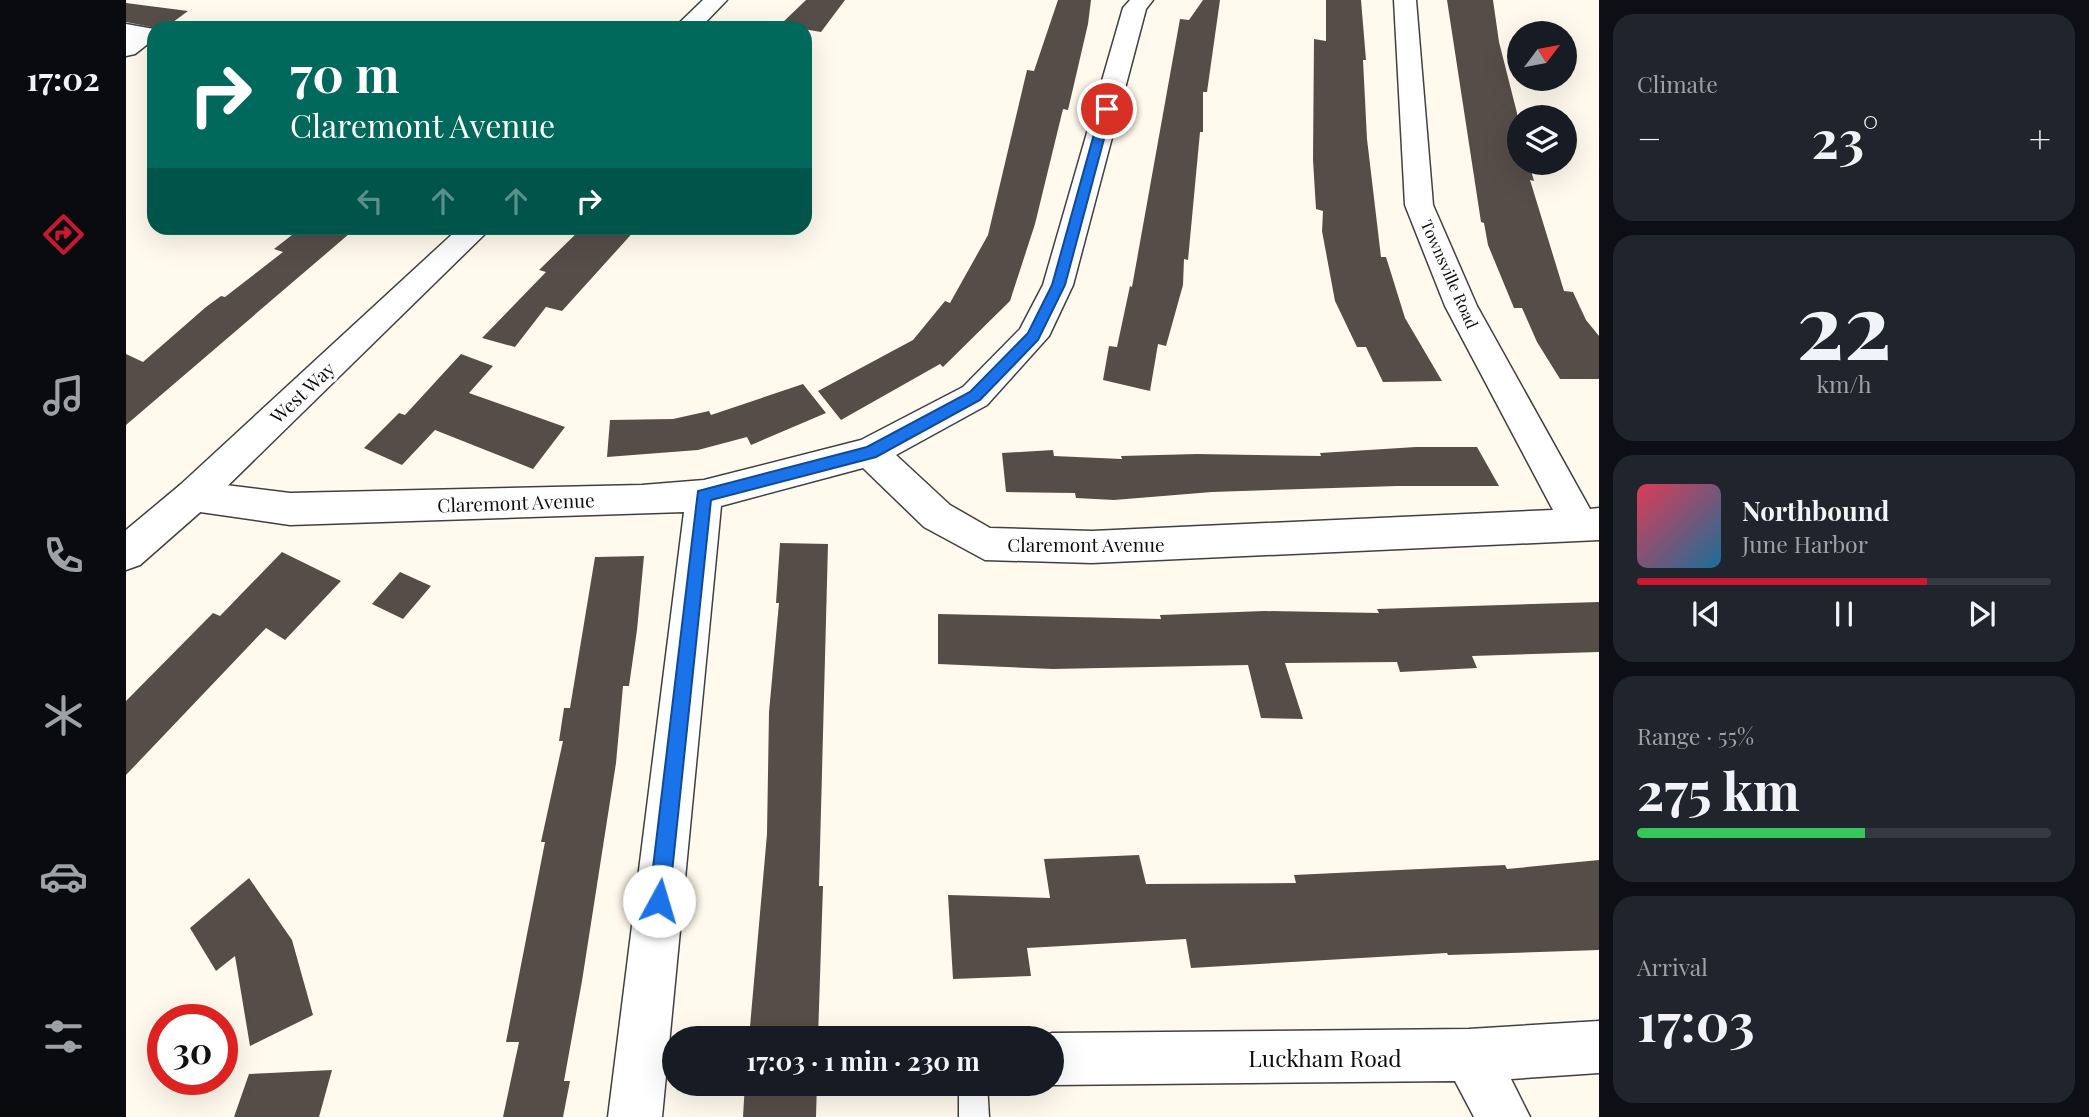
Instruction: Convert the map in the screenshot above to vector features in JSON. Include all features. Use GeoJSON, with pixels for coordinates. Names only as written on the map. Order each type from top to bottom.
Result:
{"type":"FeatureCollection","features":[{"type":"Feature","properties":{"kind":"street"},"geometry":{"type":"LineString","coordinates":[[694,21],[716,0]]}},
{"type":"Feature","properties":{"kind":"street"},"geometry":{"type":"LineString","coordinates":[[870,452],[975,396],[1033,336],[1059,285],[1135,8],[1142,0]]}},
{"type":"Feature","properties":{"kind":"street","name":"Townsville Road"},"geometry":{"type":"LineString","coordinates":[[1405,0],[1419,205],[1461,306],[1589,524]]}},
{"type":"Feature","properties":{"kind":"street"},"geometry":{"type":"LineString","coordinates":[[126,31],[146,34],[126,49]]}},
{"type":"Feature","properties":{"kind":"street","name":"West Way"},"geometry":{"type":"LineString","coordinates":[[126,553],[192,496],[469,235]]}},
{"type":"Feature","properties":{"kind":"street","name":"Claremont Avenue"},"geometry":{"type":"LineString","coordinates":[[192,496],[290,509],[642,500],[704,495],[870,452],[937,516],[985,544],[1092,547],[1589,524]]}},
{"type":"Feature","properties":{"kind":"street"},"geometry":{"type":"LineString","coordinates":[[635,1117],[704,495]]}},
{"type":"Feature","properties":{"kind":"street","name":"Luckham Road"},"geometry":{"type":"LineString","coordinates":[[1064,1059],[1469,1055],[1599,1047]]}},
{"type":"Feature","properties":{"kind":"street"},"geometry":{"type":"LineString","coordinates":[[1469,1055],[1503,1117]]}},
{"type":"Feature","properties":{"kind":"lane"},"geometry":{"type":"LineString","coordinates":[[973,1096],[974,1117]]}},
{"type":"Feature","properties":{"kind":"building"},"geometry":{"type":"Polygon","coordinates":[[[806,0],[845,0],[821,32],[812,30],[812,21],[784,21],[806,0]]]}},
{"type":"Feature","properties":{"kind":"building"},"geometry":{"type":"Polygon","coordinates":[[[1058,0],[1091,0],[1088,24],[1068,110],[1063,109],[1035,224],[1010,301],[943,367],[940,364],[841,420],[818,391],[913,340],[945,301],[950,303],[988,235],[1027,70],[1034,71],[1058,0]]]}},
{"type":"Feature","properties":{"kind":"building"},"geometry":{"type":"Polygon","coordinates":[[[1203,0],[1220,0],[1207,92],[1203,92],[1203,132],[1200,132],[1188,260],[1184,259],[1183,285],[1166,346],[1158,344],[1150,391],[1103,380],[1109,346],[1117,347],[1130,286],[1132,287],[1180,19],[1189,20],[1203,0]]]}},
{"type":"Feature","properties":{"kind":"building"},"geometry":{"type":"Polygon","coordinates":[[[1326,0],[1361,0],[1366,60],[1363,60],[1367,139],[1381,257],[1386,257],[1405,318],[1442,381],[1383,382],[1366,347],[1357,347],[1335,301],[1322,231],[1323,211],[1316,209],[1313,160],[1314,39],[1326,41],[1326,0]]]}},
{"type":"Feature","properties":{"kind":"building"},"geometry":{"type":"Polygon","coordinates":[[[1447,0],[1493,0],[1507,74],[1507,91],[1511,91],[1515,105],[1507,105],[1507,175],[1532,175],[1534,181],[1530,180],[1564,291],[1573,292],[1586,320],[1599,336],[1599,379],[1560,379],[1537,342],[1522,308],[1514,308],[1488,245],[1484,223],[1481,222],[1447,0]]]}},
{"type":"Feature","properties":{"kind":"building"},"geometry":{"type":"Polygon","coordinates":[[[126,3],[188,11],[174,21],[147,21],[147,26],[126,22],[126,3]]]}},
{"type":"Feature","properties":{"kind":"building"},"geometry":{"type":"Polygon","coordinates":[[[292,235],[348,235],[126,425],[126,354],[143,362],[206,307],[221,296],[225,297],[283,252],[274,249],[292,235]]]}},
{"type":"Feature","properties":{"kind":"building"},"geometry":{"type":"Polygon","coordinates":[[[575,235],[631,235],[562,311],[546,307],[515,347],[482,338],[546,272],[539,270],[575,235]]]}},
{"type":"Feature","properties":{"kind":"building"},"geometry":{"type":"Polygon","coordinates":[[[461,354],[493,366],[469,393],[565,427],[533,469],[435,430],[402,465],[364,448],[399,413],[405,415],[461,354]]]}},
{"type":"Feature","properties":{"kind":"building"},"geometry":{"type":"Polygon","coordinates":[[[803,384],[826,413],[751,445],[747,437],[698,450],[607,457],[610,420],[673,419],[709,411],[711,415],[803,384]]]}},
{"type":"Feature","properties":{"kind":"building"},"geometry":{"type":"Polygon","coordinates":[[[1416,447],[1477,447],[1499,486],[1397,486],[1212,492],[1114,500],[1076,498],[1075,493],[1006,492],[1002,453],[1053,450],[1054,456],[1122,459],[1121,456],[1197,454],[1321,456],[1320,453],[1416,447]]]}},
{"type":"Feature","properties":{"kind":"building"},"geometry":{"type":"Polygon","coordinates":[[[780,543],[828,544],[819,886],[823,886],[818,1026],[750,1026],[767,834],[769,712],[779,603],[776,603],[780,543]]]}},
{"type":"Feature","properties":{"kind":"building"},"geometry":{"type":"Polygon","coordinates":[[[282,552],[341,581],[285,640],[266,628],[126,775],[126,701],[213,613],[220,616],[282,552]]]}},
{"type":"Feature","properties":{"kind":"building"},"geometry":{"type":"Polygon","coordinates":[[[644,556],[629,686],[623,686],[616,763],[564,1081],[570,1081],[563,1117],[503,1117],[519,1042],[506,1042],[545,842],[541,842],[563,741],[559,741],[564,708],[570,708],[595,557],[644,556]]]}},
{"type":"Feature","properties":{"kind":"building"},"geometry":{"type":"Polygon","coordinates":[[[400,572],[431,586],[403,619],[372,604],[400,572]]]}},
{"type":"Feature","properties":{"kind":"building"},"geometry":{"type":"Polygon","coordinates":[[[1599,602],[1599,652],[1472,656],[1477,668],[1400,672],[1397,662],[1285,663],[1303,719],[1261,718],[1248,665],[1053,669],[938,664],[938,614],[1161,619],[1160,615],[1264,611],[1379,613],[1377,609],[1599,602]]]}},
{"type":"Feature","properties":{"kind":"building"},"geometry":{"type":"Polygon","coordinates":[[[1139,855],[1146,884],[1296,883],[1294,875],[1505,865],[1507,869],[1599,860],[1599,950],[1447,953],[1191,968],[1186,939],[1027,948],[1031,976],[953,979],[948,895],[1050,898],[1044,859],[1139,855]]]}},
{"type":"Feature","properties":{"kind":"building"},"geometry":{"type":"Polygon","coordinates":[[[249,878],[292,940],[313,1015],[250,1046],[235,956],[216,971],[190,928],[249,878]]]}},
{"type":"Feature","properties":{"kind":"building"},"geometry":{"type":"Polygon","coordinates":[[[332,1070],[319,1117],[234,1117],[249,1074],[332,1070]]]}},
{"type":"Feature","properties":{"kind":"building"},"geometry":{"type":"Polygon","coordinates":[[[744,1096],[817,1096],[816,1117],[743,1117],[744,1096]]]}},
{"type":"Feature","properties":{"kind":"route"},"geometry":{"type":"LineString","coordinates":[[659,901],[704,495],[870,452],[975,396],[1033,336],[1059,285],[1107,109]]}}]}
